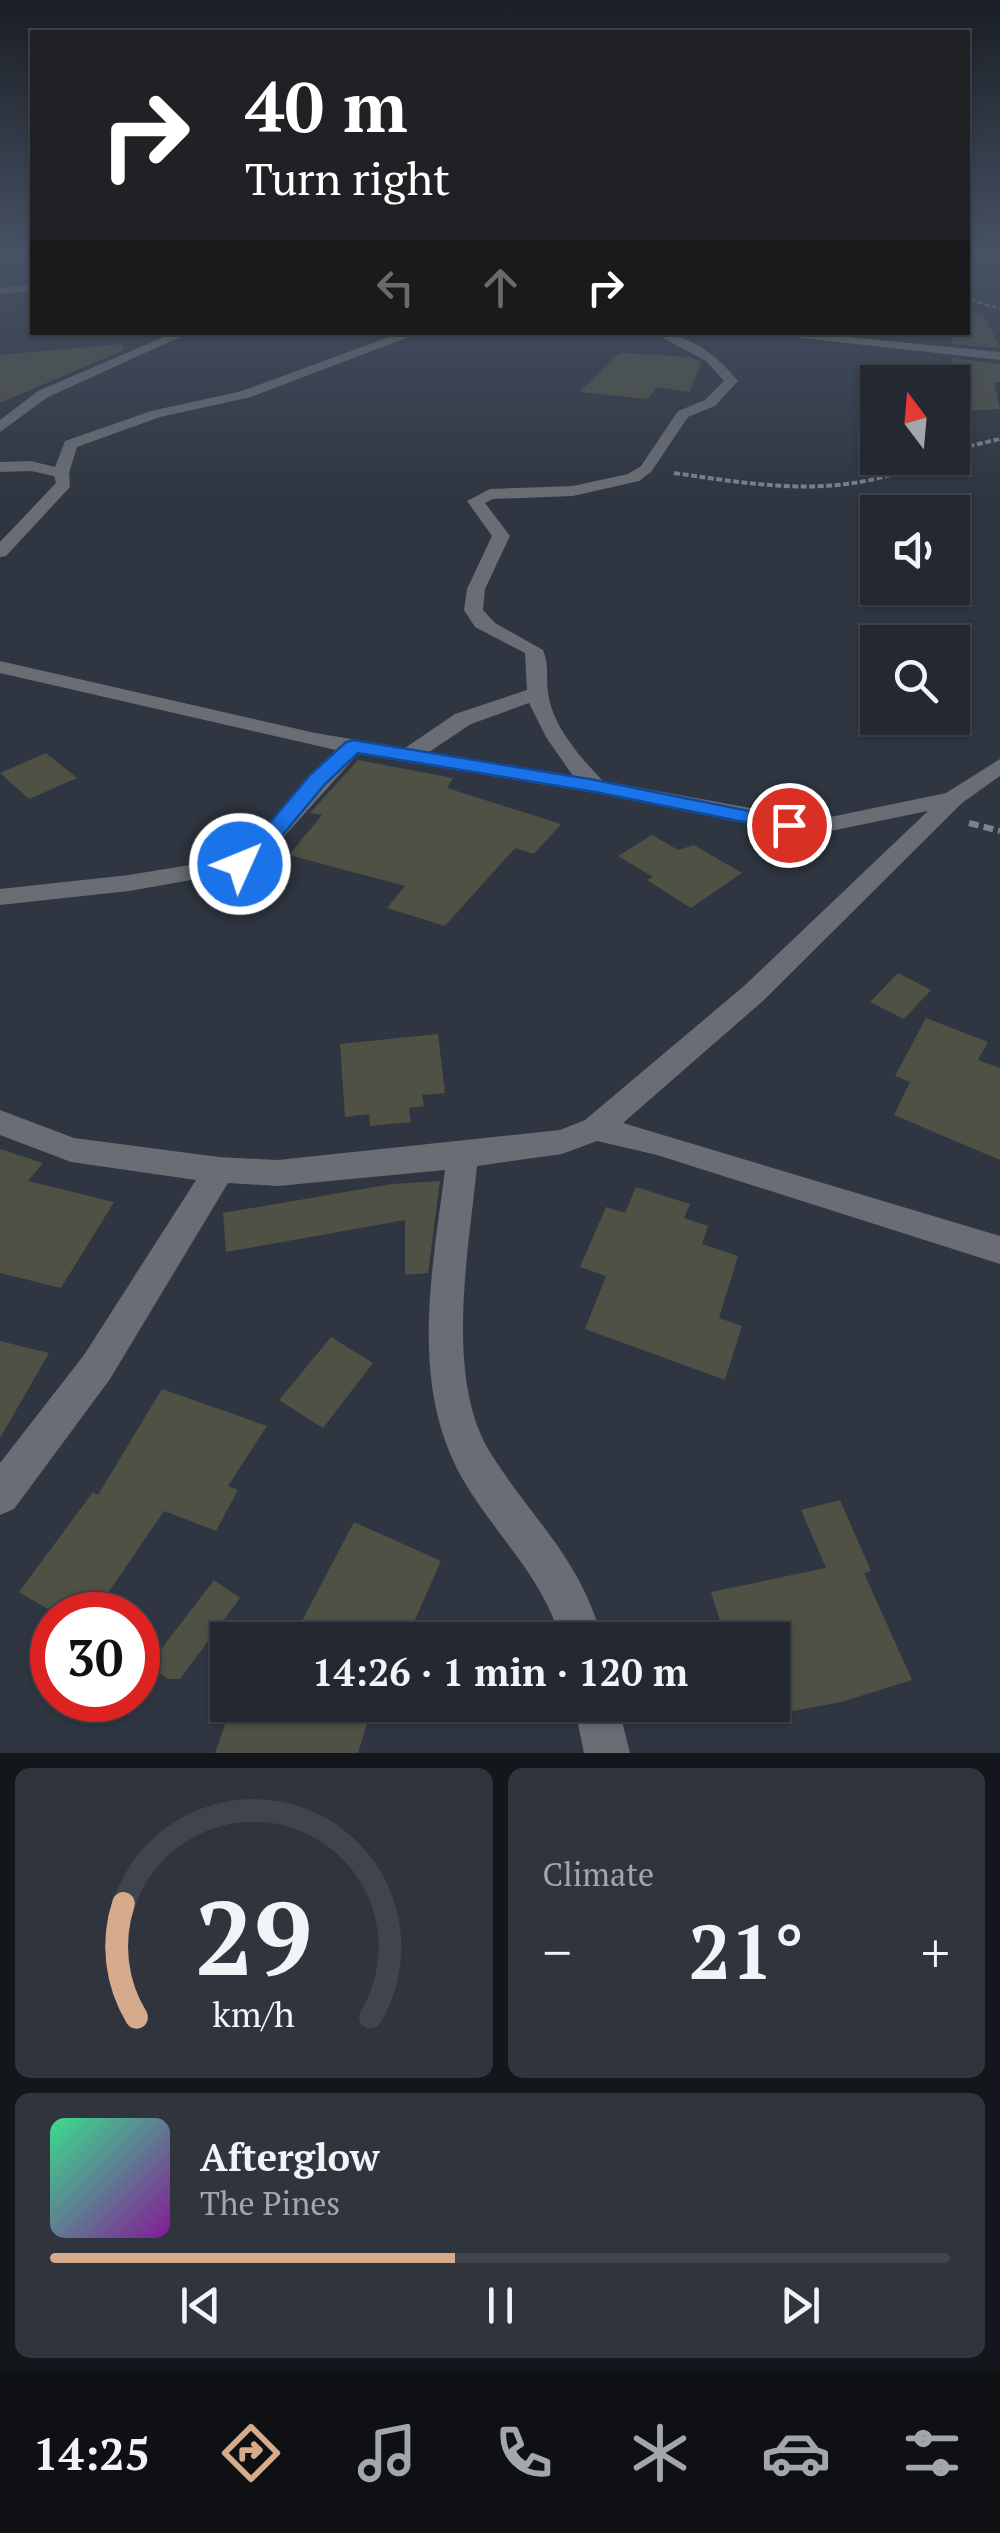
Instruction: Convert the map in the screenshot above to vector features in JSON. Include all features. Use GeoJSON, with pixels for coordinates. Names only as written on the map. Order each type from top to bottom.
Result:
{"type":"FeatureCollection","features":[{"type":"Feature","properties":{"kind":"street"},"geometry":{"type":"LineString","coordinates":[[0,428],[12,413],[57,386],[132,358],[178,335]]}},
{"type":"Feature","properties":{"kind":"street"},"geometry":{"type":"LineString","coordinates":[[0,552],[60,491],[70,444],[156,414],[246,394],[408,335]]}},
{"type":"Feature","properties":{"kind":"street"},"geometry":{"type":"LineString","coordinates":[[595,786],[579,769],[540,704],[540,668],[533,650],[478,620],[473,610],[476,588],[501,536],[476,501],[490,494],[599,487],[633,478],[646,469],[683,414],[710,403],[730,381],[711,358],[664,335]]}},
{"type":"Feature","properties":{"kind":"street"},"geometry":{"type":"LineString","coordinates":[[785,335],[1000,356]]}},
{"type":"Feature","properties":{"kind":"street"},"geometry":{"type":"LineString","coordinates":[[0,467],[31,466],[61,472]]}},
{"type":"Feature","properties":{"kind":"street"},"geometry":{"type":"LineString","coordinates":[[0,668],[353,746],[595,786],[789,825],[816,826],[954,798]]}},
{"type":"Feature","properties":{"kind":"street"},"geometry":{"type":"LineString","coordinates":[[408,756],[463,720],[538,693]]}},
{"type":"Feature","properties":{"kind":"street"},"geometry":{"type":"LineString","coordinates":[[0,897],[129,883],[240,864],[252,857],[318,780],[353,746]]}},
{"type":"Feature","properties":{"kind":"street"},"geometry":{"type":"LineString","coordinates":[[0,1122],[72,1150],[220,1170],[278,1173],[462,1156],[562,1142],[596,1129],[754,992],[954,798],[1000,766]]}},
{"type":"Feature","properties":{"kind":"street"},"geometry":{"type":"LineString","coordinates":[[596,1129],[657,1143],[1000,1250]]}},
{"type":"Feature","properties":{"kind":"street"},"geometry":{"type":"LineString","coordinates":[[462,1156],[446,1336],[450,1394],[474,1462],[545,1558],[576,1608],[579,1622]]}},
{"type":"Feature","properties":{"kind":"street"},"geometry":{"type":"LineString","coordinates":[[0,1495],[97,1367],[220,1170]]}},
{"type":"Feature","properties":{"kind":"street"},"geometry":{"type":"LineString","coordinates":[[600,1722],[607,1753]]}},
{"type":"Feature","properties":{"kind":"path"},"geometry":{"type":"LineString","coordinates":[[970,446],[1000,439]]}},
{"type":"Feature","properties":{"kind":"path"},"geometry":{"type":"LineString","coordinates":[[646,469],[745,483],[820,487],[898,475]]}},
{"type":"Feature","properties":{"kind":"building"},"geometry":{"type":"Polygon","coordinates":[[[993,334],[1000,348],[952,344],[952,335],[993,334]]]}},
{"type":"Feature","properties":{"kind":"building"},"geometry":{"type":"Polygon","coordinates":[[[122,344],[124,350],[0,403],[0,355],[122,344]]]}},
{"type":"Feature","properties":{"kind":"building"},"geometry":{"type":"Polygon","coordinates":[[[620,353],[690,357],[701,362],[690,392],[656,387],[648,399],[579,392],[620,353]]]}},
{"type":"Feature","properties":{"kind":"building"},"geometry":{"type":"Polygon","coordinates":[[[952,358],[1000,364],[1000,382],[994,382],[1000,409],[970,411],[970,365],[952,365],[952,358]]]}},
{"type":"Feature","properties":{"kind":"building"},"geometry":{"type":"Polygon","coordinates":[[[46,753],[77,778],[29,799],[0,773],[46,753]]]}},
{"type":"Feature","properties":{"kind":"building"},"geometry":{"type":"Polygon","coordinates":[[[358,760],[453,778],[447,788],[561,824],[534,854],[515,848],[445,926],[387,908],[405,886],[289,855],[322,815],[310,813],[358,760]]]}},
{"type":"Feature","properties":{"kind":"building"},"geometry":{"type":"Polygon","coordinates":[[[652,835],[678,850],[694,845],[742,873],[691,908],[647,880],[653,877],[618,856],[652,835]]]}},
{"type":"Feature","properties":{"kind":"building"},"geometry":{"type":"Polygon","coordinates":[[[898,973],[931,990],[904,1019],[870,1002],[898,973]]]}},
{"type":"Feature","properties":{"kind":"building"},"geometry":{"type":"Polygon","coordinates":[[[926,1018],[988,1042],[978,1060],[1000,1068],[1000,1160],[894,1115],[910,1082],[895,1076],[926,1018]]]}},
{"type":"Feature","properties":{"kind":"building"},"geometry":{"type":"Polygon","coordinates":[[[438,1034],[445,1093],[422,1095],[424,1106],[409,1108],[411,1122],[370,1126],[369,1114],[345,1117],[340,1044],[438,1034]]]}},
{"type":"Feature","properties":{"kind":"building"},"geometry":{"type":"Polygon","coordinates":[[[0,1149],[43,1163],[28,1181],[114,1202],[61,1288],[0,1273],[0,1149]]]}},
{"type":"Feature","properties":{"kind":"building"},"geometry":{"type":"Polygon","coordinates":[[[440,1181],[428,1273],[405,1275],[405,1220],[226,1252],[223,1213],[392,1184],[440,1181]]]}},
{"type":"Feature","properties":{"kind":"building"},"geometry":{"type":"Polygon","coordinates":[[[636,1187],[690,1204],[684,1218],[708,1226],[702,1244],[738,1256],[719,1318],[742,1326],[725,1380],[585,1329],[606,1276],[580,1267],[606,1207],[625,1213],[636,1187]]]}},
{"type":"Feature","properties":{"kind":"building"},"geometry":{"type":"Polygon","coordinates":[[[331,1337],[373,1363],[323,1428],[279,1400],[331,1337]]]}},
{"type":"Feature","properties":{"kind":"building"},"geometry":{"type":"Polygon","coordinates":[[[0,1341],[49,1353],[0,1438],[0,1341]]]}},
{"type":"Feature","properties":{"kind":"building"},"geometry":{"type":"Polygon","coordinates":[[[162,1389],[267,1426],[228,1486],[238,1490],[216,1531],[164,1511],[109,1592],[30,1592],[30,1598],[19,1592],[93,1492],[98,1495],[162,1389]]]}},
{"type":"Feature","properties":{"kind":"building"},"geometry":{"type":"Polygon","coordinates":[[[840,1500],[871,1571],[864,1573],[912,1680],[841,1702],[790,1712],[790,1622],[720,1622],[711,1592],[826,1568],[801,1510],[840,1500]]]}},
{"type":"Feature","properties":{"kind":"building"},"geometry":{"type":"Polygon","coordinates":[[[354,1522],[441,1561],[414,1622],[301,1622],[354,1522]]]}},
{"type":"Feature","properties":{"kind":"building"},"geometry":{"type":"Polygon","coordinates":[[[214,1580],[240,1598],[222,1622],[210,1622],[210,1638],[180,1679],[168,1679],[160,1673],[160,1651],[214,1580]]]}},
{"type":"Feature","properties":{"kind":"building"},"geometry":{"type":"Polygon","coordinates":[[[226,1722],[368,1722],[358,1753],[215,1753],[226,1722]]]}},
{"type":"Feature","properties":{"kind":"route"},"geometry":{"type":"LineString","coordinates":[[240,864],[252,857],[318,780],[353,746],[595,786],[789,825]]}}]}
